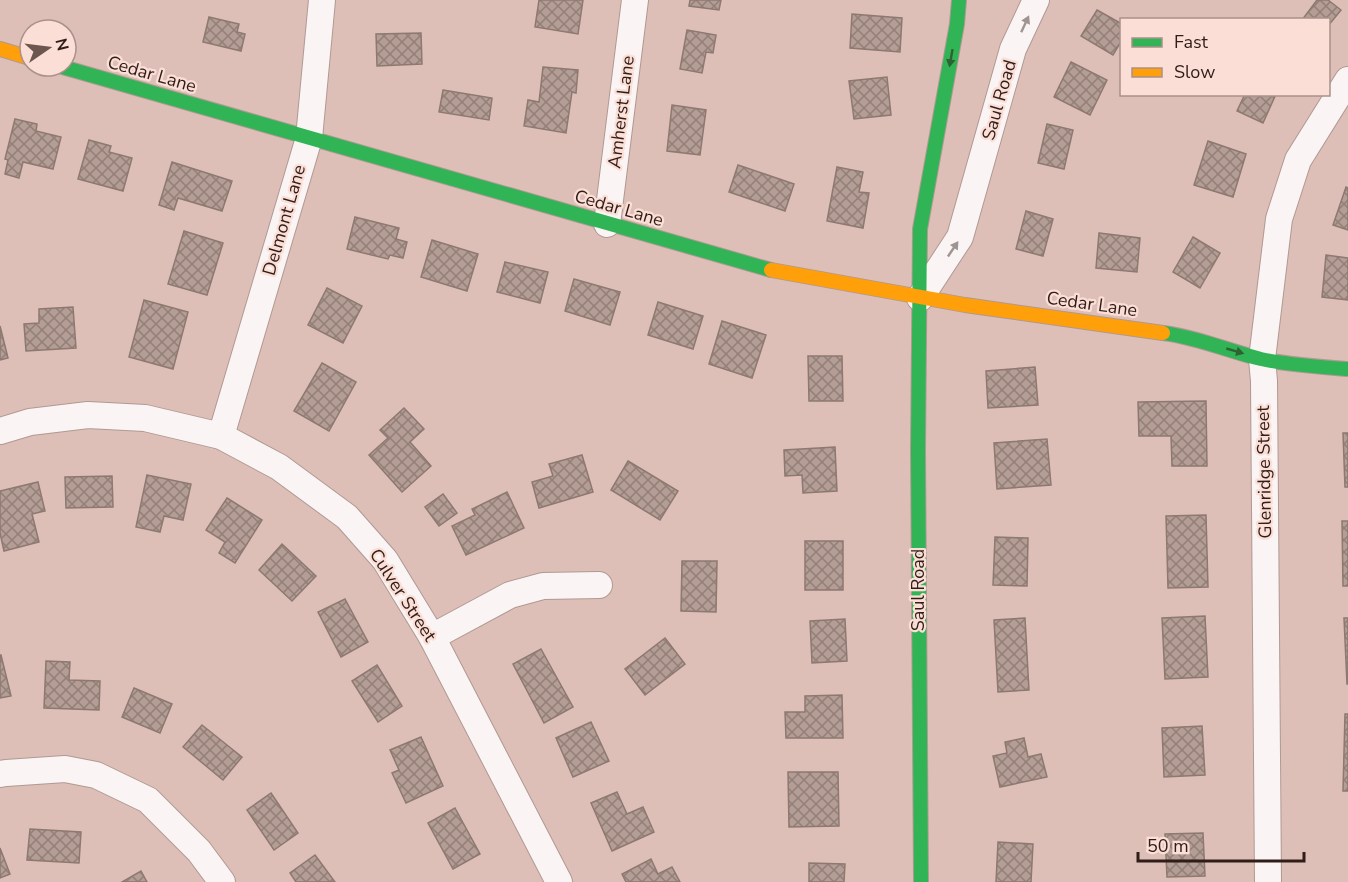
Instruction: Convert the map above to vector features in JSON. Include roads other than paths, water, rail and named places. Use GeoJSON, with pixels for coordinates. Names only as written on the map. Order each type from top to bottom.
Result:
{"type":"FeatureCollection","features":[{"type":"Feature","properties":{"kind":"street","name":"Delmont Lane"},"geometry":{"type":"LineString","coordinates":[[221,436],[309,138],[322,0]]}},
{"type":"Feature","properties":{"kind":"street","name":"Amherst Lane"},"geometry":{"type":"LineString","coordinates":[[608,224],[635,0]]}},
{"type":"Feature","properties":{"kind":"street","name":"Saul Road"},"geometry":{"type":"LineString","coordinates":[[921,882],[918,506],[920,228],[957,24],[958,0]]}},
{"type":"Feature","properties":{"kind":"street","name":"Saul Road"},"geometry":{"type":"LineString","coordinates":[[920,298],[960,237],[1013,49],[1036,0]]}},
{"type":"Feature","properties":{"kind":"street"},"geometry":{"type":"LineString","coordinates":[[0,49],[18,54]]}},
{"type":"Feature","properties":{"kind":"street","name":"Cedar Lane"},"geometry":{"type":"LineString","coordinates":[[78,71],[778,272],[920,298],[1179,335],[1264,342],[1307,366],[1348,369]]}},
{"type":"Feature","properties":{"kind":"street","name":"Glenridge Street"},"geometry":{"type":"LineString","coordinates":[[1268,882],[1264,342],[1280,219],[1298,160],[1348,80]]}},
{"type":"Feature","properties":{"kind":"street","name":"Cedar Lane"},"geometry":{"type":"LineString","coordinates":[[1179,335],[1221,334]]}},
{"type":"Feature","properties":{"kind":"street"},"geometry":{"type":"LineString","coordinates":[[1318,352],[1348,364]]}},
{"type":"Feature","properties":{"kind":"street","name":"Culver Street"},"geometry":{"type":"LineString","coordinates":[[0,431],[30,422],[88,415],[145,418],[221,436],[279,467],[347,517],[385,560],[432,637],[559,882]]}},
{"type":"Feature","properties":{"kind":"street"},"geometry":{"type":"LineString","coordinates":[[432,637],[510,595],[543,586],[598,585]]}},
{"type":"Feature","properties":{"kind":"street"},"geometry":{"type":"LineString","coordinates":[[0,774],[64,769],[96,775],[148,800],[199,851],[222,882]]}}]}
